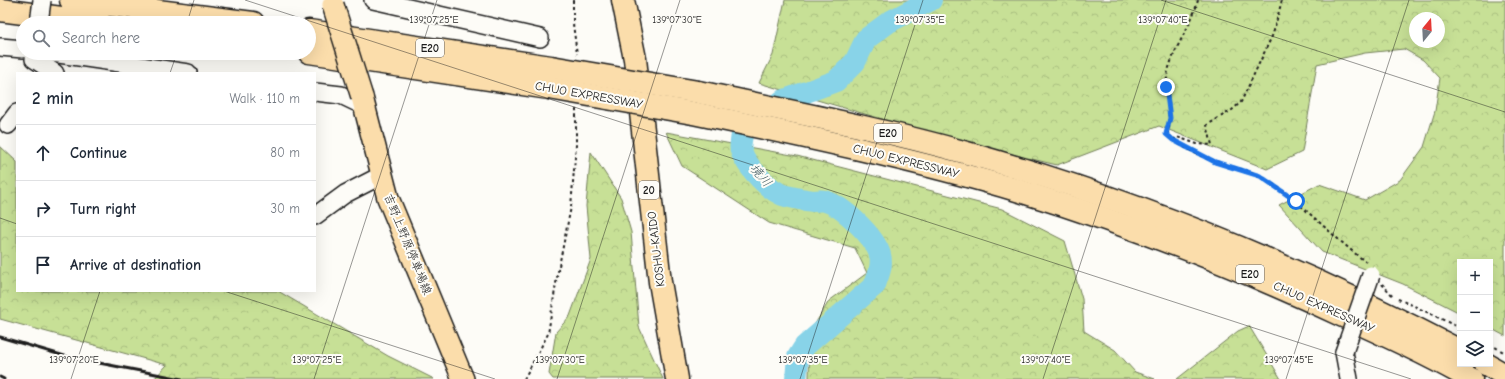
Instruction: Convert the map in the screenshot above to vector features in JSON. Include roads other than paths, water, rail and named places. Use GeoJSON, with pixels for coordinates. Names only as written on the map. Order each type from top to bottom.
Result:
{"type":"FeatureCollection","features":[{"type":"Feature","properties":{"kind":"highway"},"geometry":{"type":"LineString","coordinates":[[71,0],[90,9]]}},
{"type":"Feature","properties":{"kind":"highway","name":"KOSHU-KAIDO"},"geometry":{"type":"LineString","coordinates":[[623,0],[634,59],[660,282],[677,379]]}},
{"type":"Feature","properties":{"kind":"highway"},"geometry":{"type":"LineString","coordinates":[[0,10],[90,9],[172,16]]}},
{"type":"Feature","properties":{"kind":"highway","name":"CHUO EXPRESSWAY"},"geometry":{"type":"LineString","coordinates":[[316,32],[550,77],[693,113],[824,140],[909,161],[1020,192],[1121,224],[1248,273],[1392,338],[1471,379]]}},
{"type":"Feature","properties":{"kind":"highway","name":"CHUO EXPRESSWAY"},"geometry":{"type":"LineString","coordinates":[[316,53],[698,92],[828,119],[966,153],[1076,187],[1179,223],[1292,270],[1395,318],[1457,349]]}},
{"type":"Feature","properties":{"kind":"highway"},"geometry":{"type":"LineString","coordinates":[[1491,367],[1505,375]]}},
{"type":"Feature","properties":{"kind":"main road","name":"吉野上野原停車場線"},"geometry":{"type":"LineString","coordinates":[[332,2],[363,101],[388,198],[463,379]]}},
{"type":"Feature","properties":{"kind":"street"},"geometry":{"type":"LineString","coordinates":[[40,16],[42,0]]}},
{"type":"Feature","properties":{"kind":"street"},"geometry":{"type":"LineString","coordinates":[[373,0],[540,38]]}},
{"type":"Feature","properties":{"kind":"street"},"geometry":{"type":"LineString","coordinates":[[0,47],[16,48]]}},
{"type":"Feature","properties":{"kind":"street"},"geometry":{"type":"LineString","coordinates":[[38,60],[51,67],[165,72]]}},
{"type":"Feature","properties":{"kind":"street"},"geometry":{"type":"LineString","coordinates":[[316,92],[340,95],[363,101]]}},
{"type":"Feature","properties":{"kind":"street"},"geometry":{"type":"LineString","coordinates":[[316,215],[345,194],[382,175]]}},
{"type":"Feature","properties":{"kind":"street"},"geometry":{"type":"LineString","coordinates":[[1349,379],[1344,352],[1371,273]]}},
{"type":"Feature","properties":{"kind":"waterway","name":"境川"},"geometry":{"type":"LineString","coordinates":[[796,379],[798,357],[805,346],[875,285],[881,267],[881,259],[877,248],[865,231],[840,209],[825,201],[810,201],[780,194],[766,184],[748,164],[740,149],[742,133],[782,101],[836,81],[855,62],[866,39],[889,22],[931,0]]}},
{"type":"Feature","properties":{"kind":"railway"},"geometry":{"type":"LineString","coordinates":[[0,337],[68,357],[182,379]]}},
{"type":"Feature","properties":{"kind":"railway"},"geometry":{"type":"LineString","coordinates":[[0,377],[4,379]]}}]}
